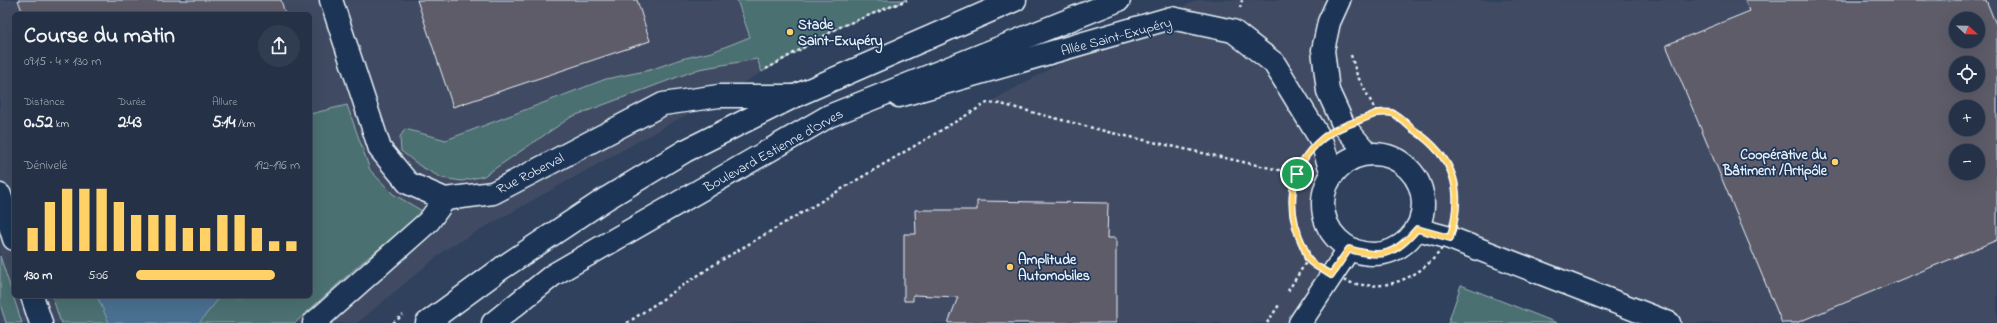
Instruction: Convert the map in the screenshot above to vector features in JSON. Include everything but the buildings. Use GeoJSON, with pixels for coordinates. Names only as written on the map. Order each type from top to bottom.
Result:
{"type":"FeatureCollection","features":[{"type":"Feature","properties":{"kind":"street"},"geometry":{"type":"LineString","coordinates":[[314,323],[429,222],[445,199],[408,183],[380,149],[331,0]]}},
{"type":"Feature","properties":{"kind":"street"},"geometry":{"type":"LineString","coordinates":[[428,323],[502,268],[604,200],[685,151],[795,96],[1015,0]]}},
{"type":"Feature","properties":{"kind":"street","name":"Boulevard Estienne d'Orves"},"geometry":{"type":"LineString","coordinates":[[493,323],[553,275],[829,116],[1119,0]]}},
{"type":"Feature","properties":{"kind":"street"},"geometry":{"type":"LineString","coordinates":[[1339,0],[1329,22],[1323,50],[1328,91],[1344,126],[1367,153]]}},
{"type":"Feature","properties":{"kind":"street","name":"Allée Saint-Exupéry"},"geometry":{"type":"LineString","coordinates":[[829,116],[1171,18],[1233,31],[1274,63],[1321,140],[1332,174]]}},
{"type":"Feature","properties":{"kind":"street","name":"Rue Roberval"},"geometry":{"type":"LineString","coordinates":[[445,199],[493,193],[663,104],[719,96],[795,96]]}},
{"type":"Feature","properties":{"kind":"street"},"geometry":{"type":"LineString","coordinates":[[1367,153],[1386,155],[1403,163],[1415,177],[1422,194],[1423,212],[1417,229],[1404,244],[1387,253],[1367,255],[1349,249],[1335,238],[1326,224],[1322,207],[1324,190],[1332,174],[1341,164],[1354,157],[1367,153]]}},
{"type":"Feature","properties":{"kind":"street"},"geometry":{"type":"LineString","coordinates":[[0,195],[12,233]]}},
{"type":"Feature","properties":{"kind":"street"},"geometry":{"type":"LineString","coordinates":[[1417,229],[1450,238],[1666,322]]}},
{"type":"Feature","properties":{"kind":"street"},"geometry":{"type":"LineString","coordinates":[[1300,323],[1349,249]]}},
{"type":"Feature","properties":{"kind":"street"},"geometry":{"type":"LineString","coordinates":[[33,298],[41,323]]}},
{"type":"Feature","properties":{"kind":"path"},"geometry":{"type":"LineString","coordinates":[[1349,51],[1357,75],[1377,113]]}},
{"type":"Feature","properties":{"kind":"path"},"geometry":{"type":"LineString","coordinates":[[627,323],[715,264],[987,103],[1001,104],[1108,132],[1297,174]]}},
{"type":"Feature","properties":{"kind":"path"},"geometry":{"type":"LineString","coordinates":[[1377,113],[1392,114],[1429,140],[1443,156],[1453,175],[1458,196],[1456,218],[1450,238],[1437,258],[1418,275],[1396,284],[1371,287],[1347,283],[1331,275],[1308,259],[1296,233],[1292,213],[1292,194],[1297,174],[1306,155],[1321,140],[1344,126],[1360,121],[1377,113]]}},
{"type":"Feature","properties":{"kind":"path"},"geometry":{"type":"LineString","coordinates":[[1285,296],[1308,259]]}},
{"type":"Feature","properties":{"kind":"path"},"geometry":{"type":"LineString","coordinates":[[1267,323],[1281,302]]}},
{"type":"Feature","properties":{"kind":"shaded area"},"geometry":{"type":"Polygon","coordinates":[[[0,0],[737,0],[762,72],[446,249],[357,323],[0,323],[0,0]]]}},
{"type":"Feature","properties":{"kind":"shaded area"},"geometry":{"type":"Polygon","coordinates":[[[1198,0],[1997,0],[1997,323],[1669,323],[1417,229],[1423,212],[1422,194],[1415,177],[1403,163],[1386,155],[1367,153],[1354,157],[1341,164],[1332,174],[1324,190],[1322,207],[1326,224],[1335,239],[1349,249],[1300,323],[627,323],[715,264],[952,123],[1108,37],[1198,0]]]}},
{"type":"Feature","properties":{"kind":"shaded area"},"geometry":{"type":"Polygon","coordinates":[[[98,298],[219,298],[199,323],[109,323],[98,298]]]}},
{"type":"Feature","properties":{"kind":"green space"},"geometry":{"type":"Polygon","coordinates":[[[737,0],[907,0],[840,27],[762,72],[757,59],[699,69],[571,117],[484,176],[462,181],[442,178],[420,166],[401,151],[400,137],[405,129],[446,140],[606,79],[650,70],[681,59],[712,52],[750,37],[737,0]]]}},
{"type":"Feature","properties":{"kind":"green space"},"geometry":{"type":"Polygon","coordinates":[[[347,105],[370,170],[393,194],[424,212],[359,265],[295,323],[61,323],[53,298],[312,298],[312,114],[347,105]]]}},
{"type":"Feature","properties":{"kind":"green space"},"geometry":{"type":"Polygon","coordinates":[[[0,256],[12,293],[12,298],[14,298],[22,323],[6,323],[0,304],[0,256]]]}},
{"type":"Feature","properties":{"kind":"green space"},"geometry":{"type":"Polygon","coordinates":[[[1461,285],[1557,323],[1448,323],[1461,285]]]}},
{"type":"Feature","properties":{"kind":"place","name":"Stade Saint-Exupéry"},"geometry":{"type":"Point","coordinates":[790,32]}},
{"type":"Feature","properties":{"kind":"place","name":"Coopérative du Bâtiment /Artipôle"},"geometry":{"type":"Point","coordinates":[1835,162]}},
{"type":"Feature","properties":{"kind":"place","name":"Amplitude Automobiles"},"geometry":{"type":"Point","coordinates":[1010,267]}},
{"type":"Feature","properties":{"kind":"route"},"geometry":{"type":"LineString","coordinates":[[1377,113],[1392,114],[1429,140],[1443,156],[1453,175],[1458,196],[1456,218],[1450,238],[1417,229],[1404,244],[1387,253],[1367,255],[1349,249],[1331,275],[1308,259],[1296,233],[1292,213],[1292,194],[1297,174],[1306,155],[1321,140],[1332,132],[1377,113]]}}]}
